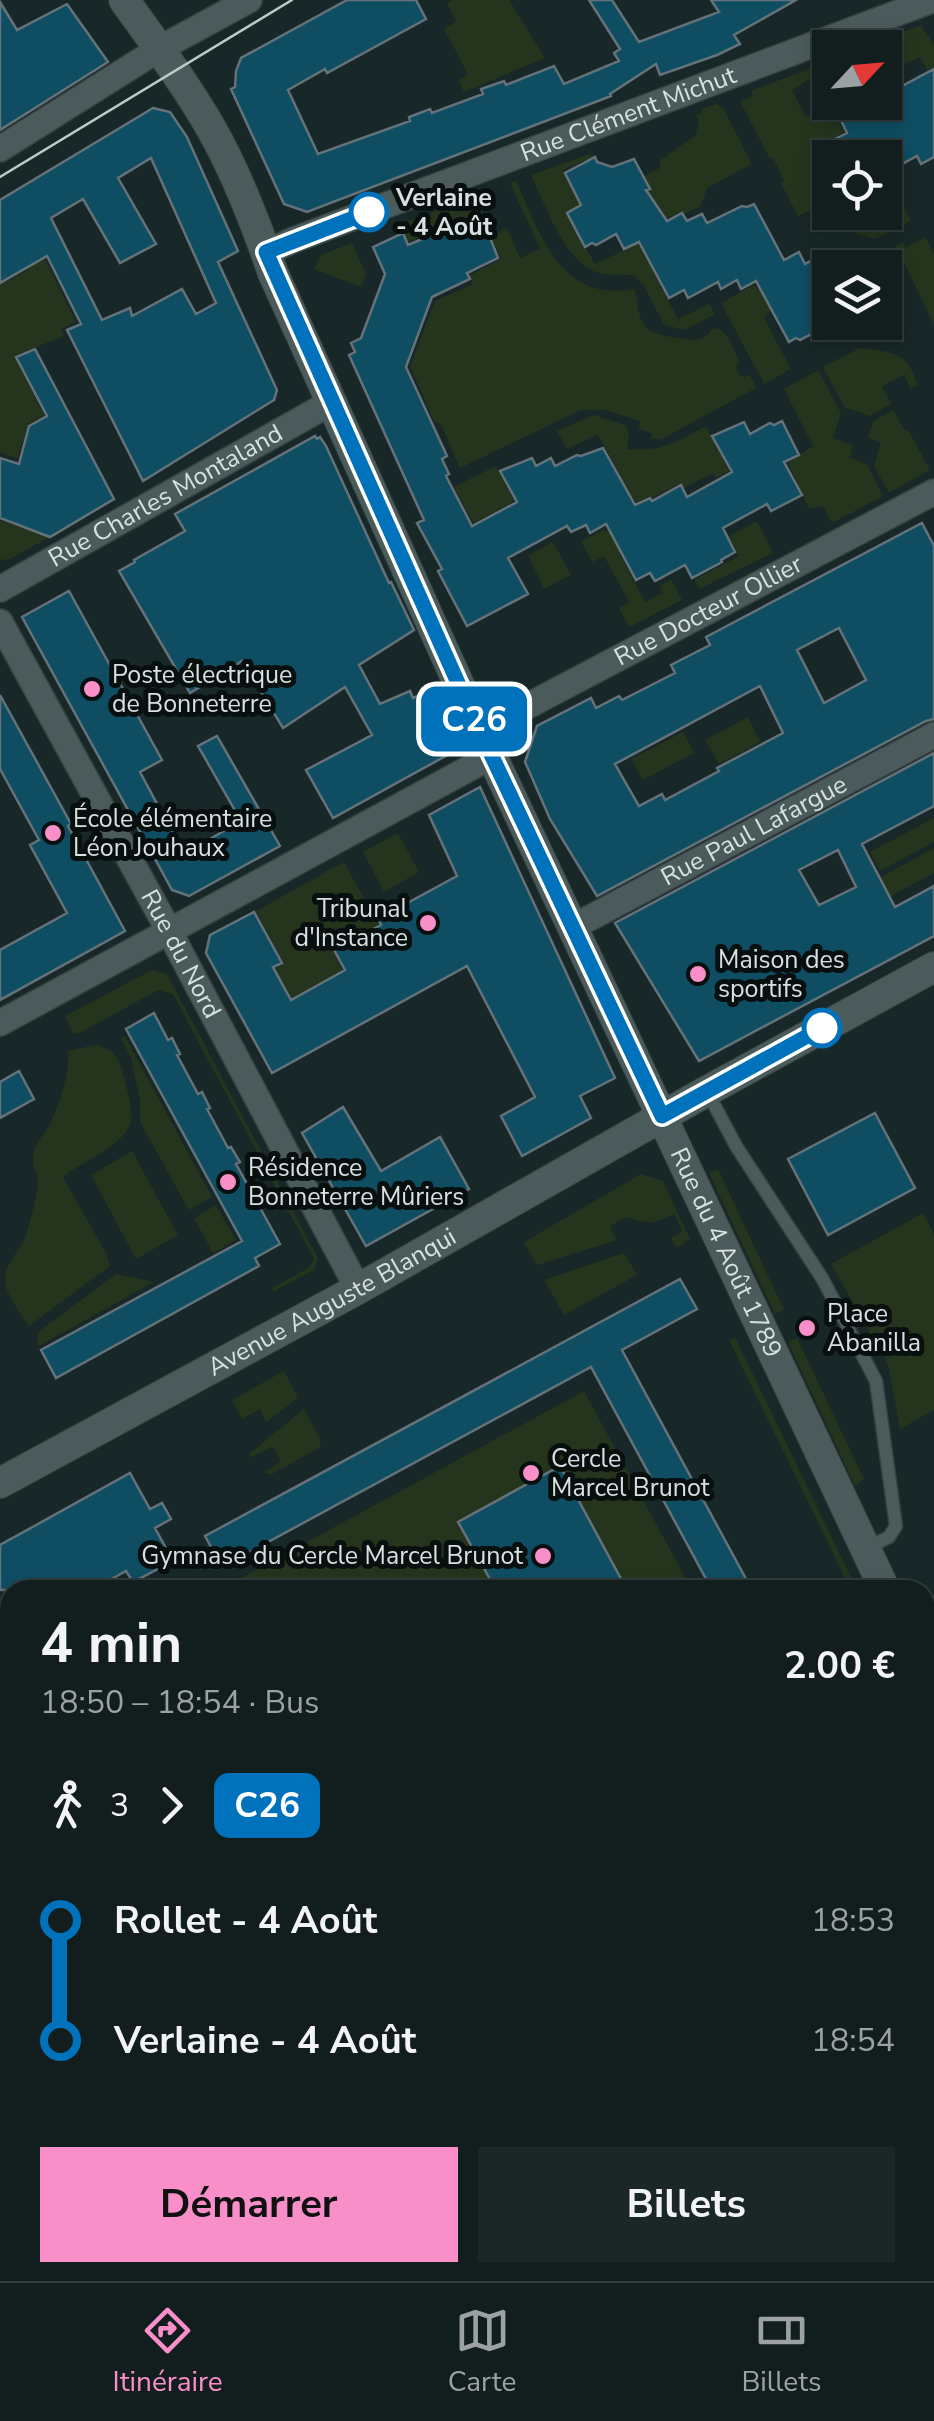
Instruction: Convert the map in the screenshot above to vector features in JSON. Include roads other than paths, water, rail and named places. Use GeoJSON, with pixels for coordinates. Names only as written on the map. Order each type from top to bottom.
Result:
{"type":"FeatureCollection","features":[{"type":"Feature","properties":{"kind":"main road","name":"Rue du 4 Août 1789"},"geometry":{"type":"LineString","coordinates":[[124,0],[213,132],[486,744],[879,1580]]}},
{"type":"Feature","properties":{"kind":"main road","name":"Avenue Auguste Blanqui"},"geometry":{"type":"LineString","coordinates":[[0,1483],[934,967]]}},
{"type":"Feature","properties":{"kind":"street"},"geometry":{"type":"LineString","coordinates":[[0,149],[159,48],[248,0]]}},
{"type":"Feature","properties":{"kind":"street","name":"Rue Clément Michut"},"geometry":{"type":"LineString","coordinates":[[266,252],[932,0]]}},
{"type":"Feature","properties":{"kind":"street","name":"Rue Charles Montaland"},"geometry":{"type":"LineString","coordinates":[[0,589],[332,402]]}},
{"type":"Feature","properties":{"kind":"street","name":"Rue Docteur Ollier"},"geometry":{"type":"LineString","coordinates":[[0,1023],[168,931],[486,744],[934,492]]}},
{"type":"Feature","properties":{"kind":"street","name":"Rue du Nord"},"geometry":{"type":"LineString","coordinates":[[0,622],[358,1288]]}},
{"type":"Feature","properties":{"kind":"street","name":"Rue Paul Lafargue"},"geometry":{"type":"LineString","coordinates":[[573,927],[934,734]]}},
{"type":"Feature","properties":{"kind":"lane"},"geometry":{"type":"LineString","coordinates":[[707,1091],[736,1146],[822,1278],[876,1381],[896,1526],[889,1537],[865,1549]]}},
{"type":"Feature","properties":{"kind":"tram line"},"geometry":{"type":"LineString","coordinates":[[0,177],[292,0]]}},
{"type":"Feature","properties":{"kind":"place","name":"Verlaine - 4 Août"},"geometry":{"type":"Point","coordinates":[369,212]}},
{"type":"Feature","properties":{"kind":"place","name":"Poste électrique de Bonneterre"},"geometry":{"type":"Point","coordinates":[92,689]}},
{"type":"Feature","properties":{"kind":"place","name":"École élémentaire Léon Jouhaux"},"geometry":{"type":"Point","coordinates":[53,833]}},
{"type":"Feature","properties":{"kind":"place","name":"Tribunal d'Instance"},"geometry":{"type":"Point","coordinates":[428,923]}},
{"type":"Feature","properties":{"kind":"place","name":"Maison des sportifs"},"geometry":{"type":"Point","coordinates":[698,974]}},
{"type":"Feature","properties":{"kind":"place","name":"Résidence Bonneterre Mûriers"},"geometry":{"type":"Point","coordinates":[228,1182]}},
{"type":"Feature","properties":{"kind":"place","name":"Place Abanilla"},"geometry":{"type":"Point","coordinates":[807,1328]}},
{"type":"Feature","properties":{"kind":"place","name":"Cercle Marcel Brunot"},"geometry":{"type":"Point","coordinates":[531,1473]}},
{"type":"Feature","properties":{"kind":"place","name":"Gymnase du Cercle Marcel Brunot"},"geometry":{"type":"Point","coordinates":[543,1556]}}]}
